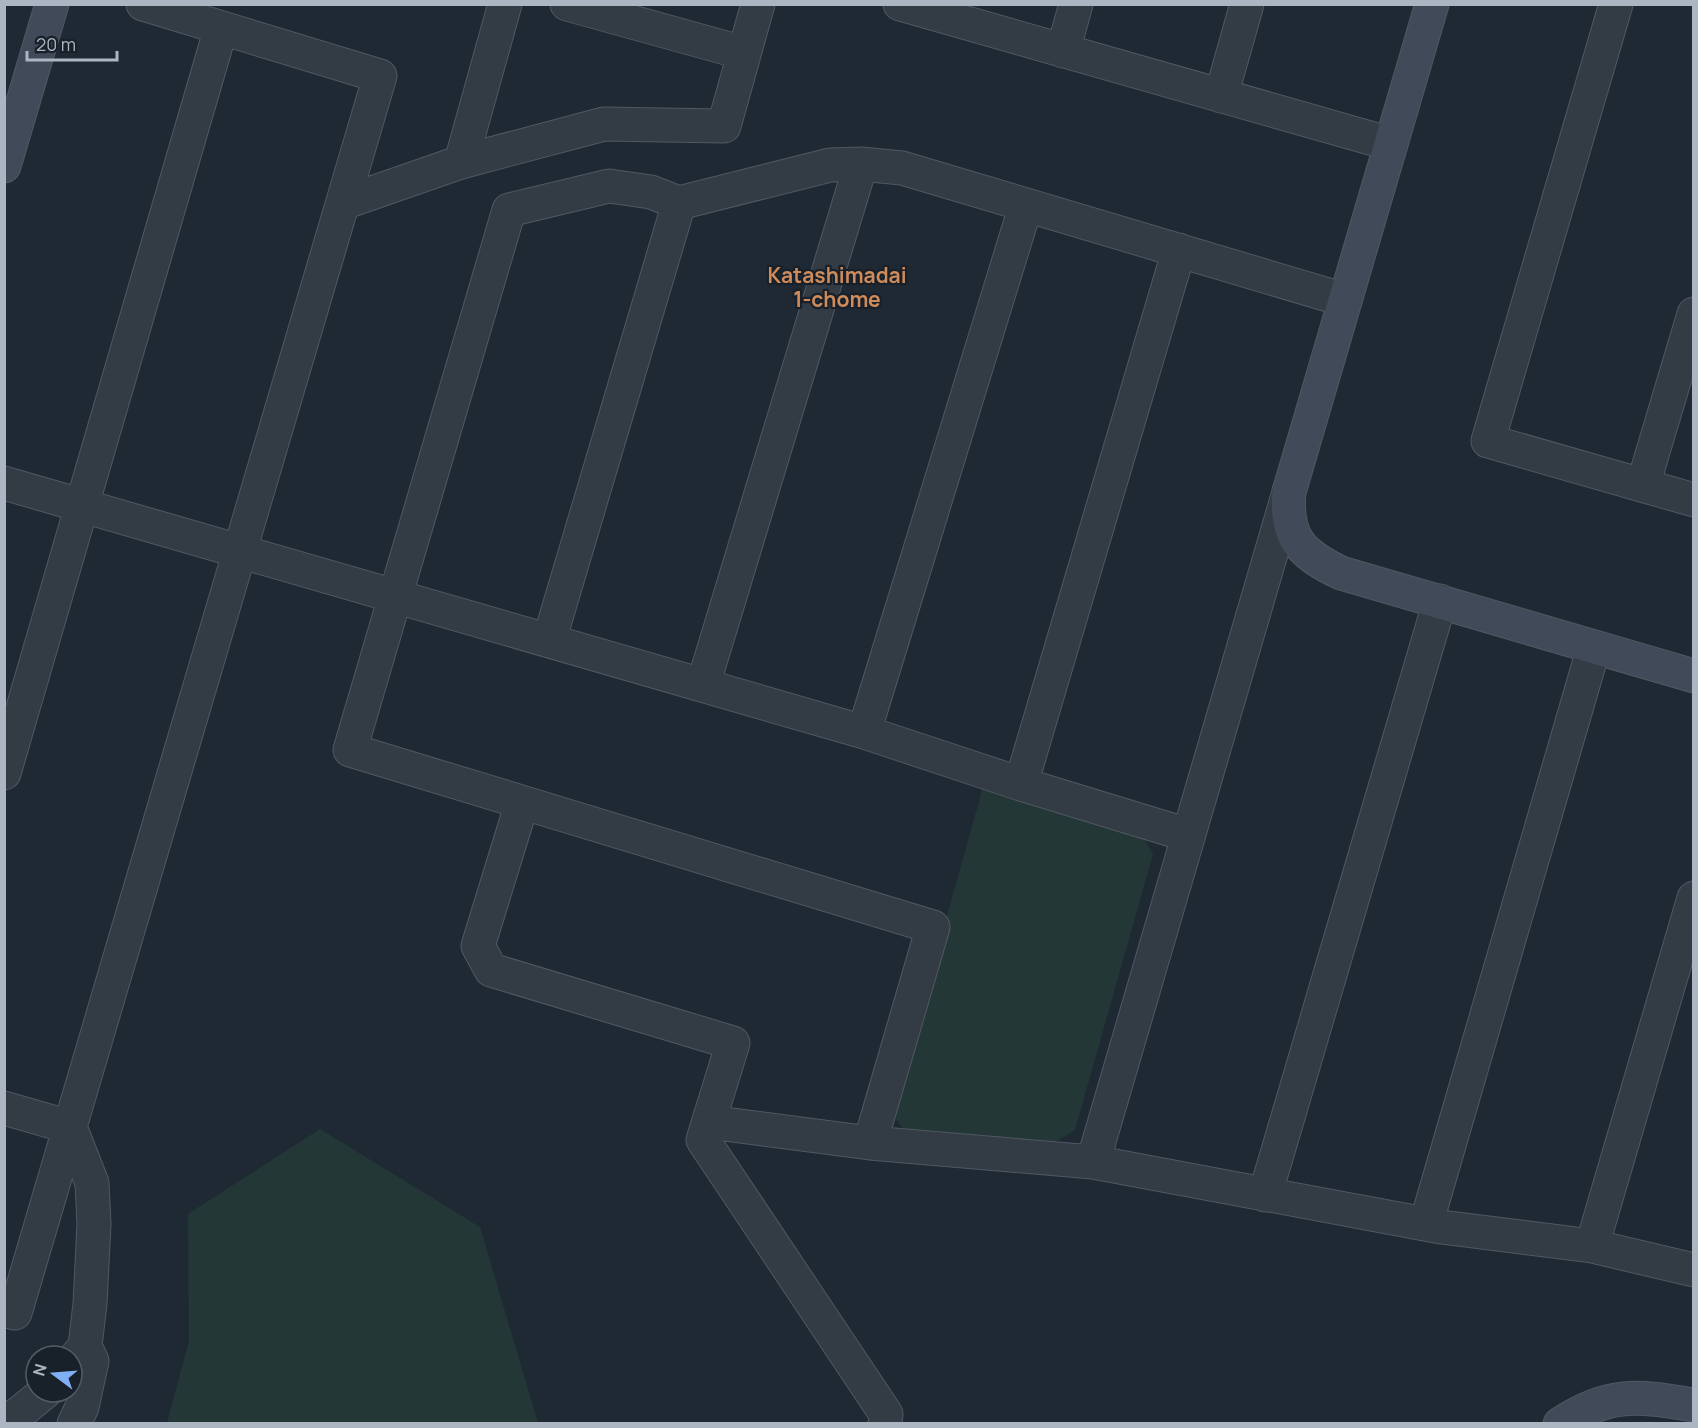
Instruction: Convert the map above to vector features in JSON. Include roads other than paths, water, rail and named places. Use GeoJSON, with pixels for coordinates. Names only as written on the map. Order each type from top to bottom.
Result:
{"type":"FeatureCollection","features":[{"type":"Feature","properties":{"kind":"street"},"geometry":{"type":"LineString","coordinates":[[4,166],[52,4]]}},
{"type":"Feature","properties":{"kind":"street"},"geometry":{"type":"LineString","coordinates":[[4,1310],[15,1313],[380,76],[143,4]]}},
{"type":"Feature","properties":{"kind":"street"},"geometry":{"type":"LineString","coordinates":[[461,162],[505,4]]}},
{"type":"Feature","properties":{"kind":"street"},"geometry":{"type":"LineString","coordinates":[[567,4],[744,53]]}},
{"type":"Feature","properties":{"kind":"street"},"geometry":{"type":"LineString","coordinates":[[343,202],[461,162],[604,124],[724,126],[758,4]]}},
{"type":"Feature","properties":{"kind":"street"},"geometry":{"type":"LineString","coordinates":[[1063,51],[1076,4]]}},
{"type":"Feature","properties":{"kind":"street"},"geometry":{"type":"LineString","coordinates":[[1221,96],[1247,4]]}},
{"type":"Feature","properties":{"kind":"street"},"geometry":{"type":"LineString","coordinates":[[1093,1162],[1432,4]]}},
{"type":"Feature","properties":{"kind":"street"},"geometry":{"type":"LineString","coordinates":[[1616,4],[1488,441],[1694,500]]}},
{"type":"Feature","properties":{"kind":"street"},"geometry":{"type":"LineString","coordinates":[[905,5],[1390,144]]}},
{"type":"Feature","properties":{"kind":"street"},"geometry":{"type":"LineString","coordinates":[[4,772],[221,28]]}},
{"type":"Feature","properties":{"kind":"street"},"geometry":{"type":"LineString","coordinates":[[870,1143],[933,927],[350,750],[509,210],[609,186],[651,192],[680,203],[830,165],[861,164],[902,168],[1345,300]]}},
{"type":"Feature","properties":{"kind":"street"},"geometry":{"type":"LineString","coordinates":[[703,685],[861,164]]}},
{"type":"Feature","properties":{"kind":"street"},"geometry":{"type":"LineString","coordinates":[[549,641],[680,203]]}},
{"type":"Feature","properties":{"kind":"street"},"geometry":{"type":"LineString","coordinates":[[864,732],[1026,205]]}},
{"type":"Feature","properties":{"kind":"street"},"geometry":{"type":"LineString","coordinates":[[1021,784],[1179,250]]}},
{"type":"Feature","properties":{"kind":"street"},"geometry":{"type":"LineString","coordinates":[[1643,486],[1694,314]]}},
{"type":"Feature","properties":{"kind":"street"},"geometry":{"type":"LineString","coordinates":[[4,483],[864,732],[1021,784],[1188,835]]}},
{"type":"Feature","properties":{"kind":"street"},"geometry":{"type":"LineString","coordinates":[[1289,492],[1287,511],[1292,531],[1300,544],[1318,562],[1341,573],[1694,676]]}},
{"type":"Feature","properties":{"kind":"street"},"geometry":{"type":"LineString","coordinates":[[1265,1195],[1440,602]]}},
{"type":"Feature","properties":{"kind":"street"},"geometry":{"type":"LineString","coordinates":[[1426,1224],[1594,647]]}},
{"type":"Feature","properties":{"kind":"street"},"geometry":{"type":"LineString","coordinates":[[522,803],[478,946],[491,970],[733,1043],[703,1140],[886,1414],[885,1424]]}},
{"type":"Feature","properties":{"kind":"street"},"geometry":{"type":"LineString","coordinates":[[1592,1246],[1694,898]]}},
{"type":"Feature","properties":{"kind":"street"},"geometry":{"type":"LineString","coordinates":[[4,1108],[70,1127]]}},
{"type":"Feature","properties":{"kind":"street"},"geometry":{"type":"LineString","coordinates":[[709,1122],[870,1143],[1093,1162],[1426,1224],[1592,1246],[1694,1270]]}},
{"type":"Feature","properties":{"kind":"street"},"geometry":{"type":"LineString","coordinates":[[70,1127],[92,1183],[94,1224],[90,1304],[80,1344]]}},
{"type":"Feature","properties":{"kind":"street"},"geometry":{"type":"LineString","coordinates":[[84,1357],[92,1361],[84,1398]]}},
{"type":"Feature","properties":{"kind":"street"},"geometry":{"type":"LineString","coordinates":[[1560,1424],[1593,1406],[1626,1398],[1646,1397],[1694,1405]]}},
{"type":"Feature","properties":{"kind":"street"},"geometry":{"type":"LineString","coordinates":[[4,1422],[30,1404]]}},
{"type":"Feature","properties":{"kind":"street"},"geometry":{"type":"LineString","coordinates":[[74,1424],[83,1404]]}},
{"type":"Feature","properties":{"kind":"district","name":"Katashimadai 1-chome"},"geometry":{"type":"Point","coordinates":[837,287]}}]}
